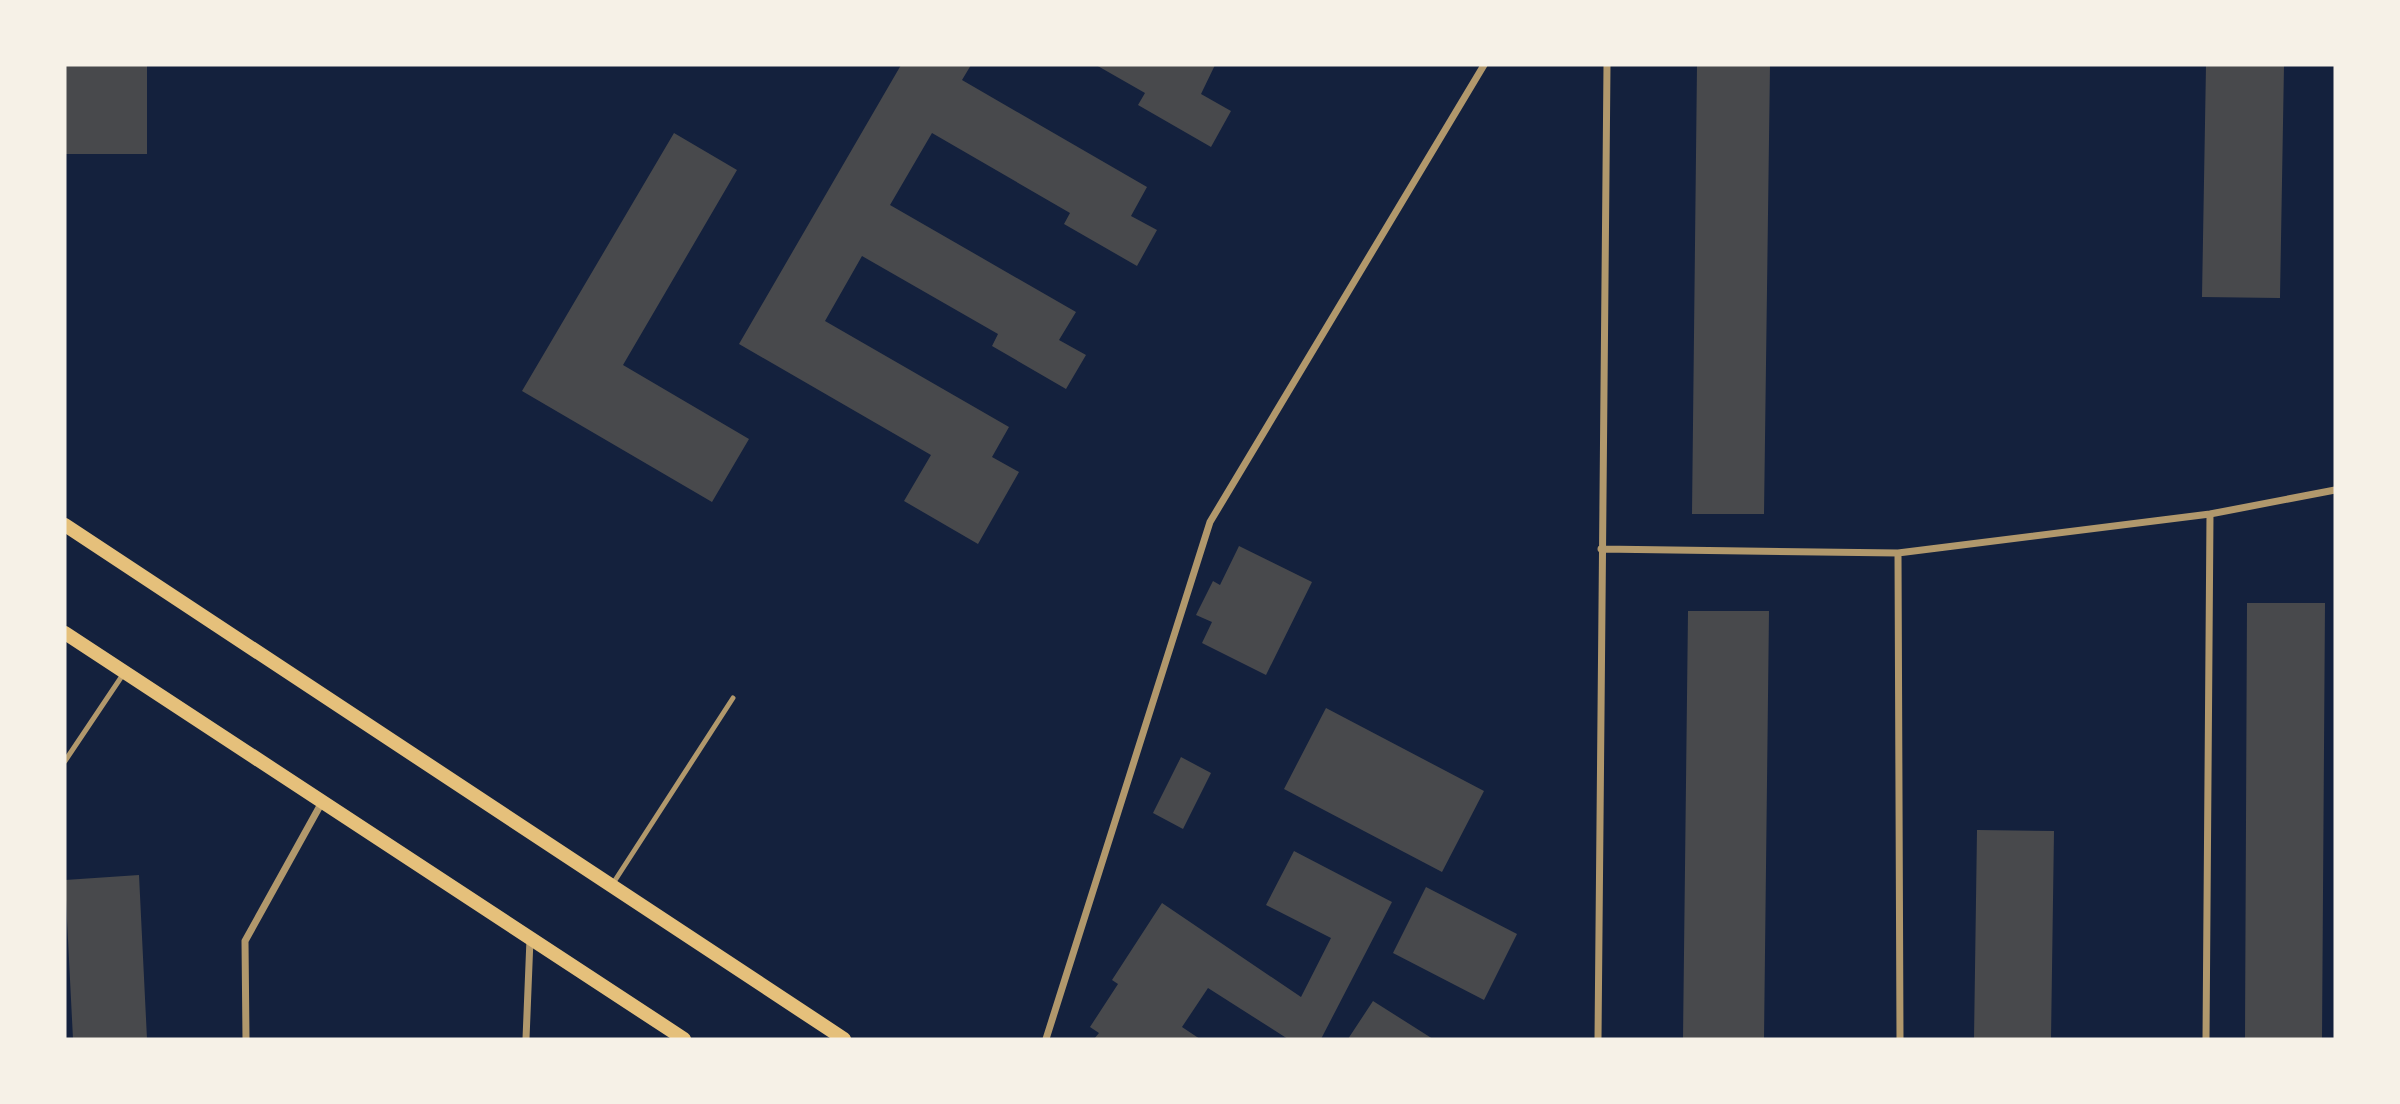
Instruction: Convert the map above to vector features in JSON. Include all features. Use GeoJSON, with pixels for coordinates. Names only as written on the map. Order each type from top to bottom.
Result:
{"type":"FeatureCollection","features":[{"type":"Feature","properties":{"kind":"main road"},"geometry":{"type":"LineString","coordinates":[[65,525],[611,888],[844,1039]]}},
{"type":"Feature","properties":{"kind":"main road"},"geometry":{"type":"LineString","coordinates":[[65,633],[321,804],[684,1039]]}},
{"type":"Feature","properties":{"kind":"street"},"geometry":{"type":"LineString","coordinates":[[1046,1039],[1210,522],[1484,65]]}},
{"type":"Feature","properties":{"kind":"street"},"geometry":{"type":"LineString","coordinates":[[1598,1039],[1607,65]]}},
{"type":"Feature","properties":{"kind":"street"},"geometry":{"type":"LineString","coordinates":[[1601,549],[1898,553],[2210,514],[2335,490]]}},
{"type":"Feature","properties":{"kind":"street"},"geometry":{"type":"LineString","coordinates":[[2206,1039],[2210,514]]}},
{"type":"Feature","properties":{"kind":"street"},"geometry":{"type":"LineString","coordinates":[[1898,553],[1900,1039]]}},
{"type":"Feature","properties":{"kind":"street"},"geometry":{"type":"LineString","coordinates":[[246,1039],[245,941],[321,804]]}},
{"type":"Feature","properties":{"kind":"street"},"geometry":{"type":"LineString","coordinates":[[526,1039],[530,939]]}},
{"type":"Feature","properties":{"kind":"lane"},"geometry":{"type":"LineString","coordinates":[[65,761],[124,673]]}},
{"type":"Feature","properties":{"kind":"lane"},"geometry":{"type":"LineString","coordinates":[[611,888],[733,698]]}},
{"type":"Feature","properties":{"kind":"building"},"geometry":{"type":"Polygon","coordinates":[[[65,65],[147,65],[147,154],[65,154],[65,65]]]}},
{"type":"Feature","properties":{"kind":"building"},"geometry":{"type":"Polygon","coordinates":[[[901,65],[971,65],[962,80],[1147,187],[1131,216],[1157,230],[1137,266],[1064,224],[1070,213],[932,133],[890,205],[1076,312],[1059,340],[1086,355],[1066,389],[992,346],[998,334],[862,256],[825,321],[1009,427],[992,457],[1019,472],[978,544],[904,501],[931,455],[739,344],[901,65]]]}},
{"type":"Feature","properties":{"kind":"building"},"geometry":{"type":"Polygon","coordinates":[[[1096,65],[1215,65],[1201,94],[1231,111],[1211,147],[1138,105],[1145,93],[1096,65]]]}},
{"type":"Feature","properties":{"kind":"building"},"geometry":{"type":"Polygon","coordinates":[[[1697,65],[1770,65],[1764,514],[1692,514],[1697,65]]]}},
{"type":"Feature","properties":{"kind":"building"},"geometry":{"type":"Polygon","coordinates":[[[2206,65],[2284,65],[2280,298],[2202,297],[2206,65]]]}},
{"type":"Feature","properties":{"kind":"building"},"geometry":{"type":"Polygon","coordinates":[[[674,133],[737,170],[623,365],[749,439],[712,502],[522,391],[674,133]]]}},
{"type":"Feature","properties":{"kind":"building"},"geometry":{"type":"Polygon","coordinates":[[[1239,546],[1312,582],[1266,675],[1202,643],[1212,622],[1196,615],[1213,581],[1220,585],[1239,546]]]}},
{"type":"Feature","properties":{"kind":"building"},"geometry":{"type":"Polygon","coordinates":[[[2247,603],[2325,603],[2322,1039],[2245,1039],[2247,603]]]}},
{"type":"Feature","properties":{"kind":"building"},"geometry":{"type":"Polygon","coordinates":[[[1688,611],[1769,611],[1764,1039],[1683,1039],[1688,611]]]}},
{"type":"Feature","properties":{"kind":"building"},"geometry":{"type":"Polygon","coordinates":[[[1326,708],[1484,791],[1442,872],[1284,789],[1326,708]]]}},
{"type":"Feature","properties":{"kind":"building"},"geometry":{"type":"Polygon","coordinates":[[[1181,757],[1211,773],[1183,829],[1153,813],[1181,757]]]}},
{"type":"Feature","properties":{"kind":"building"},"geometry":{"type":"Polygon","coordinates":[[[1977,830],[2054,831],[2051,1039],[1974,1039],[1977,830]]]}},
{"type":"Feature","properties":{"kind":"building"},"geometry":{"type":"Polygon","coordinates":[[[1294,851],[1392,902],[1321,1039],[1288,1039],[1208,988],[1182,1027],[1200,1039],[1094,1039],[1099,1033],[1090,1027],[1118,984],[1112,980],[1162,903],[1301,997],[1331,938],[1266,905],[1294,851]]]}},
{"type":"Feature","properties":{"kind":"building"},"geometry":{"type":"Polygon","coordinates":[[[139,875],[147,1039],[73,1039],[65,880],[139,875]]]}},
{"type":"Feature","properties":{"kind":"building"},"geometry":{"type":"Polygon","coordinates":[[[1426,887],[1517,934],[1484,1000],[1393,953],[1426,887]]]}},
{"type":"Feature","properties":{"kind":"building"},"geometry":{"type":"Polygon","coordinates":[[[1373,1001],[1433,1039],[1348,1039],[1373,1001]]]}}]}
